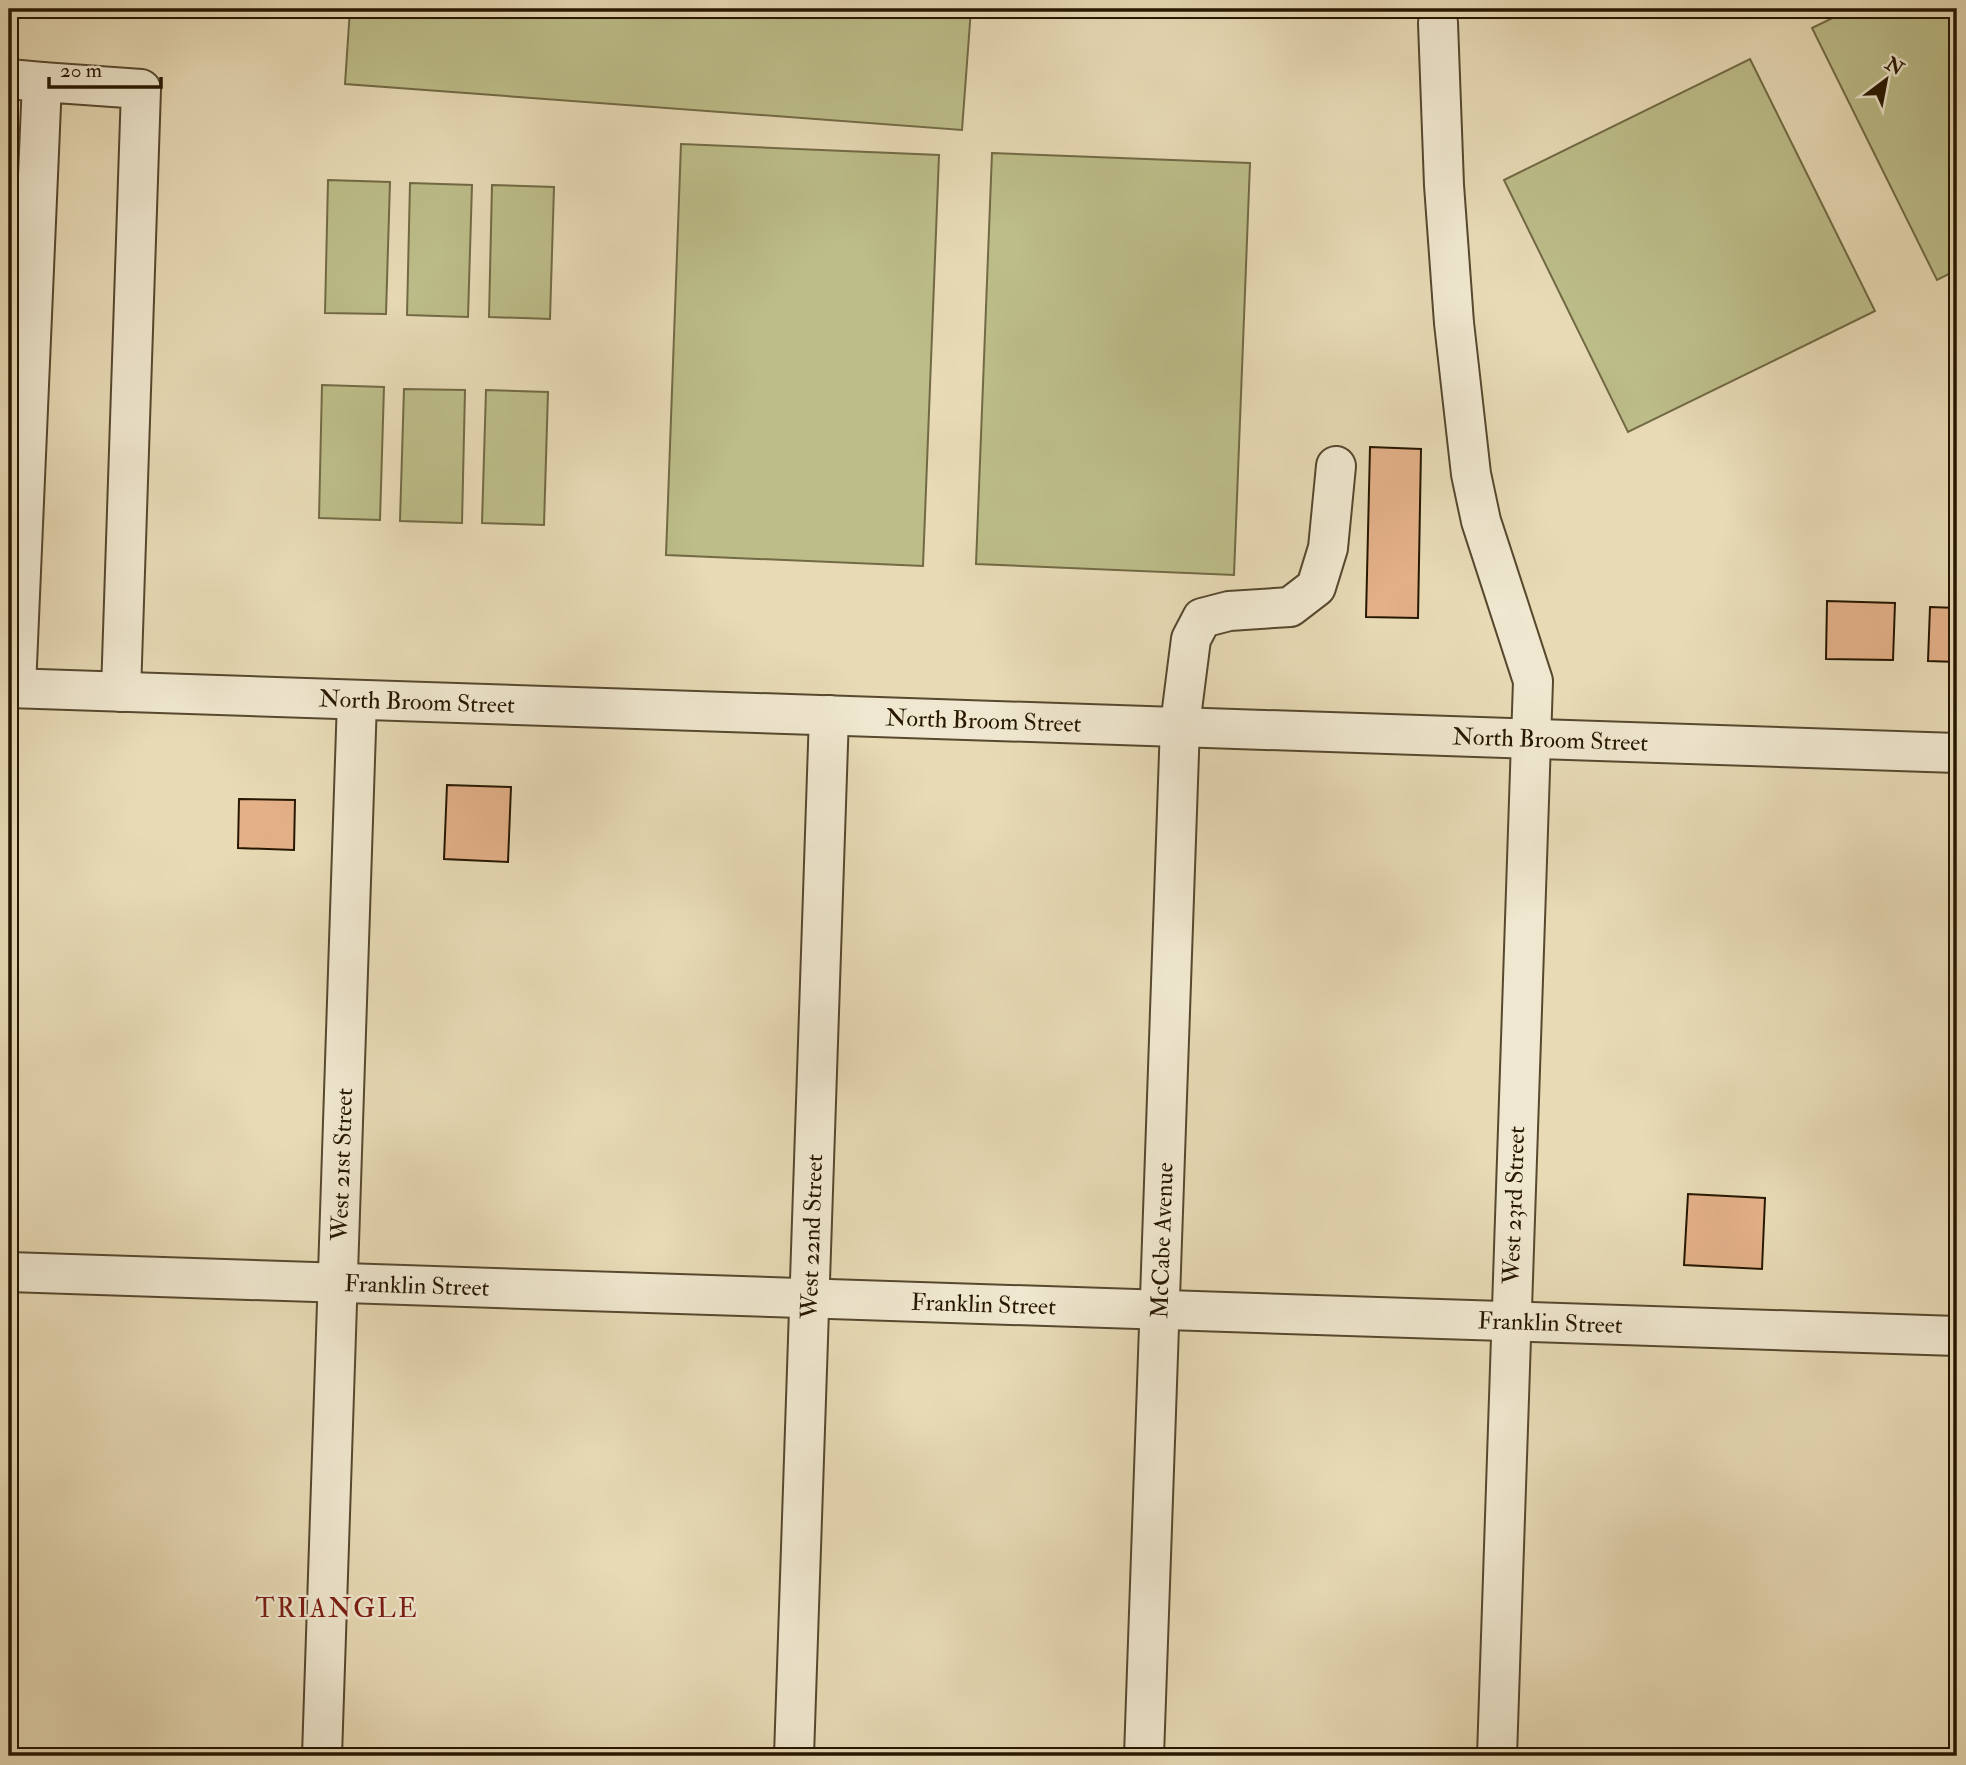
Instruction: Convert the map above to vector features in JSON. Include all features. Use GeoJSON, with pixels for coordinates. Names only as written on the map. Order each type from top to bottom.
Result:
{"type":"FeatureCollection","features":[{"type":"Feature","properties":{"kind":"street","name":"West 23rd Street"},"geometry":{"type":"LineString","coordinates":[[1438,23],[1444,185],[1453,309],[1471,474],[1481,521],[1533,681],[1497,1756]]}},
{"type":"Feature","properties":{"kind":"street"},"geometry":{"type":"LineString","coordinates":[[12,688],[25,80],[141,89],[121,692]]}},
{"type":"Feature","properties":{"kind":"street","name":"McCabe Avenue"},"geometry":{"type":"LineString","coordinates":[[1144,1756],[1180,725],[1191,639],[1202,618],[1229,611],[1290,607],[1316,587],[1328,548],[1336,467]]}},
{"type":"Feature","properties":{"kind":"street","name":"North Broom Street"},"geometry":{"type":"LineString","coordinates":[[12,688],[1957,753]]}},
{"type":"Feature","properties":{"kind":"street","name":"West 21st Street"},"geometry":{"type":"LineString","coordinates":[[322,1756],[357,700]]}},
{"type":"Feature","properties":{"kind":"street","name":"West 22nd Street"},"geometry":{"type":"LineString","coordinates":[[794,1756],[828,715]]}},
{"type":"Feature","properties":{"kind":"street","name":"Franklin Street"},"geometry":{"type":"LineString","coordinates":[[9,1272],[1957,1336]]}},
{"type":"Feature","properties":{"kind":"green space"},"geometry":{"type":"Polygon","coordinates":[[[350,9],[971,9],[962,130],[345,84],[350,9]]]}},
{"type":"Feature","properties":{"kind":"green space"},"geometry":{"type":"Polygon","coordinates":[[[1851,9],[1957,9],[1957,270],[1937,280],[1812,28],[1851,9]]]}},
{"type":"Feature","properties":{"kind":"green space"},"geometry":{"type":"Polygon","coordinates":[[[1750,59],[1875,311],[1628,432],[1504,180],[1750,59]]]}},
{"type":"Feature","properties":{"kind":"green space"},"geometry":{"type":"Polygon","coordinates":[[[681,144],[939,155],[923,566],[666,555],[681,144]]]}},
{"type":"Feature","properties":{"kind":"green space"},"geometry":{"type":"Polygon","coordinates":[[[992,153],[1250,163],[1234,575],[976,564],[992,153]]]}},
{"type":"Feature","properties":{"kind":"green space"},"geometry":{"type":"Polygon","coordinates":[[[328,180],[390,182],[386,314],[325,313],[328,180]]]}},
{"type":"Feature","properties":{"kind":"green space"},"geometry":{"type":"Polygon","coordinates":[[[410,183],[472,185],[468,317],[407,315],[410,183]]]}},
{"type":"Feature","properties":{"kind":"green space"},"geometry":{"type":"Polygon","coordinates":[[[492,185],[554,187],[550,319],[489,317],[492,185]]]}},
{"type":"Feature","properties":{"kind":"green space"},"geometry":{"type":"Polygon","coordinates":[[[322,385],[384,387],[380,520],[319,518],[322,385]]]}},
{"type":"Feature","properties":{"kind":"green space"},"geometry":{"type":"Polygon","coordinates":[[[404,389],[465,390],[462,523],[400,521],[404,389]]]}},
{"type":"Feature","properties":{"kind":"green space"},"geometry":{"type":"Polygon","coordinates":[[[486,390],[548,392],[544,525],[482,523],[486,390]]]}},
{"type":"Feature","properties":{"kind":"building"},"geometry":{"type":"Polygon","coordinates":[[[1370,447],[1421,449],[1418,618],[1366,617],[1370,447]]]}},
{"type":"Feature","properties":{"kind":"building"},"geometry":{"type":"Polygon","coordinates":[[[1827,601],[1895,603],[1893,660],[1826,659],[1827,601]]]}},
{"type":"Feature","properties":{"kind":"building"},"geometry":{"type":"Polygon","coordinates":[[[1930,607],[1957,608],[1957,662],[1928,661],[1930,607]]]}},
{"type":"Feature","properties":{"kind":"building"},"geometry":{"type":"Polygon","coordinates":[[[447,785],[511,787],[508,862],[444,859],[447,785]]]}},
{"type":"Feature","properties":{"kind":"building"},"geometry":{"type":"Polygon","coordinates":[[[239,799],[295,800],[294,850],[238,848],[239,799]]]}},
{"type":"Feature","properties":{"kind":"building"},"geometry":{"type":"Polygon","coordinates":[[[1688,1194],[1765,1198],[1762,1269],[1684,1265],[1688,1194]]]}},
{"type":"Feature","properties":{"kind":"district","name":"TRIANGLE"},"geometry":{"type":"Point","coordinates":[337,1609]}}]}
